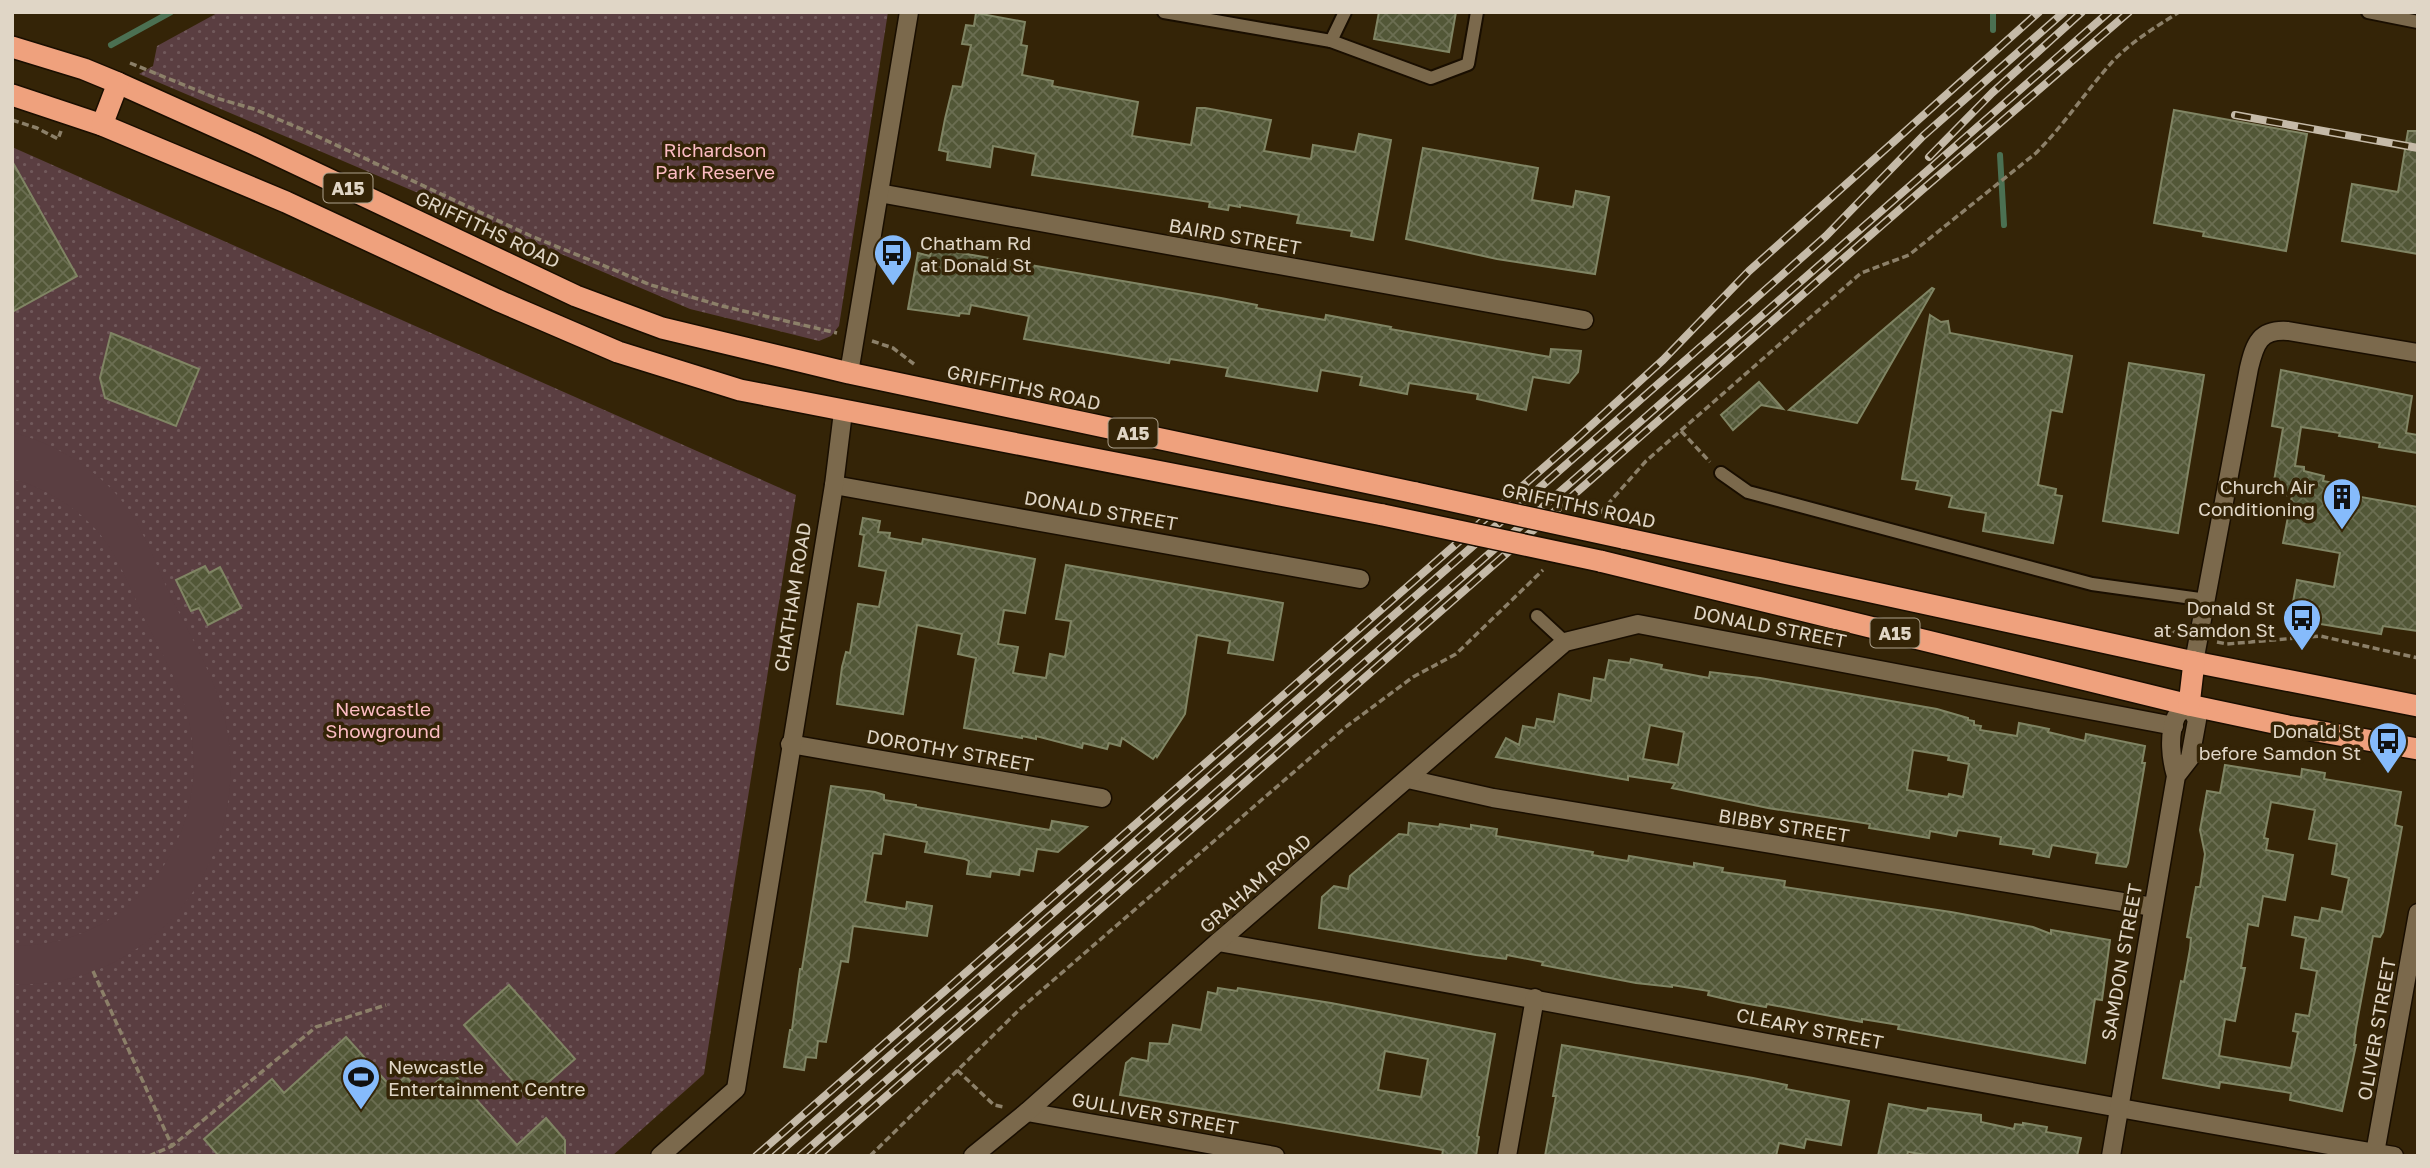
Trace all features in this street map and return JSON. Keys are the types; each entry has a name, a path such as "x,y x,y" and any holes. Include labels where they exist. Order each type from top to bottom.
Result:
{"highway":[{"name":"GRIFFITHS ROAD","path":"12,47 85,69 118,83 576,296 662,328 849,373 2194,662"},
{"path":"102,125 118,83"},
{"name":"A15","path":"12,95 102,125 286,202 497,300 618,352 740,390 1383,515 1600,561 2189,705 2418,749"},
{"name":"CHATHAM ROAD","path":"843,412 849,373"},
{"name":"A15","path":"2194,662 2418,706"},
{"name":"SAMDON STREET","path":"2189,705 2194,662"}],"street":[{"name":"CHATHAM ROAD","path":"849,373 909,12"},
{"name":"BAIRD STREET","path":"879,192 1584,320"},
{"name":"SAMDON STREET","path":"2194,662 2253,348 2262,337 2273,330 2418,353"},
{"name":"CHATHAM ROAD","path":"660,1156 736,1090 834,485 843,412"},
{"name":"DONALD STREET","path":"834,485 1360,579"},
{"name":"DONALD STREET","path":"1565,642 1639,624 2175,726"},
{"name":"GRAHAM ROAD","path":"974,1156 1565,642"},
{"name":"SAMDON STREET","path":"2111,1156 2176,776 2170,754 2176,716 2189,705 2197,720 2190,758 2176,776"},
{"name":"DOROTHY STREET","path":"790,744 1102,798"},
{"name":"BIBBY STREET","path":"1409,779 1493,798 2153,907"},
{"name":"OLIVER STREET","path":"2375,1153 2418,913"},
{"name":"CLEARY STREET","path":"1218,942 2394,1156"},
{"path":"1507,1156 1535,998"},
{"name":"GULLIVER STREET","path":"1027,1112 1275,1156"}],"lane":[{"path":"1164,12 1331,41 1432,78 1468,64 1477,12"},
{"path":"1331,41 1345,12"},
{"path":"2368,12 2418,23"},
{"path":"1721,473 1748,492 2092,584 2207,600"},
{"path":"1537,616 1565,642"}],"path":[{"path":"1594,520 1646,461 1861,273 1909,255 2015,170 2053,136 2115,59 2146,33 2179,12"},
{"path":"144,67 216,98 254,109 306,131 531,236 651,285 722,306 834,332"},
{"path":"12,120 37,128 58,139"},
{"path":"880,343 893,348 915,365"},
{"path":"1681,431 1721,473"},
{"path":"870,1156 1020,1009 1347,726 1413,677 1456,654 1549,564"},
{"path":"2227,643 2320,636 2418,658"},
{"path":"93,971 172,1146"},
{"path":"149,1156 172,1146 316,1027 386,1005"},
{"path":"957,1070 993,1105 1027,1112"}],"green space":[{"name":"Richardson Park Reserve","path":"219,12 888,12 839,326 831,336 819,341 690,309 139,74 153,66 157,46"},
{"name":"Newcastle Showground","path":"12,147 796,495 704,1074 612,1156 12,1156"},
{"path":"12,432 48,445 82,464 98,476 125,504 204,661 217,694 227,729 230,778 223,826 206,870 181,909 147,941 108,965 62,980 12,984 12,946 54,942 92,929 125,909 152,882 173,850 187,813 193,774 191,732 184,703 117,561 105,540 83,516 56,497 12,479"}],"building":[{"path":"1379,12 1456,12 1449,52 1374,39"},
{"path":"976,13 1025,22 1021,45 1027,46 1022,75 1053,81 1052,86 1138,102 1132,136 1191,145 1197,108 1205,108 1271,120 1264,151 1311,159 1313,145 1355,152 1359,134 1391,140 1373,240 1351,236 1352,231 1297,223 1299,215 1240,205 1229,205 1228,210 1209,207 1210,202 1032,175 1036,154 993,146 990,167 947,160 948,152 939,150 945,119 953,86 962,87 971,45 962,44 966,25 974,26"},
{"path":"2174,110 2307,134 2286,251 2203,236 2204,232 2154,223"},
{"path":"2408,131 2418,131 2418,254 2342,241 2352,184 2398,192"},
{"path":"1423,148 1538,168 1532,200 1573,207 1576,191 1609,197 1595,274 1497,259 1406,239"},
{"path":"12,161 77,276 12,312"},
{"path":"932,248 1221,298 1257,305 1256,308 1325,320 1326,315 1550,357 1551,349 1581,351 1578,372 1569,383 1533,377 1526,410 1477,399 1478,394 1409,383 1407,394 1360,385 1362,377 1321,370 1317,391 1226,376 1228,368 1170,359 1169,363 1024,339 1029,316 971,305 969,314 960,313 959,316 908,309 918,253 930,256"},
{"path":"1934,289 1857,423 1789,410"},
{"path":"1930,315 1941,322 1948,321 1950,333 2072,356 2062,412 2051,410 2038,485 2056,489 2055,495 2062,496 2053,543 1983,531 1986,513 1949,507 1952,496 1916,489 1918,481 1902,479"},
{"path":"111,333 199,369 176,426 105,398 100,378"},
{"path":"2129,363 2204,375 2178,533 2103,521"},
{"path":"2281,370 2412,396 2406,433 2418,435 2418,453 2379,447 2380,443 2339,436 2340,433 2301,427 2295,466 2324,476 2323,481 2356,487 2355,496 2418,507 2418,631 2383,626 2381,634 2290,619 2297,580 2334,587 2340,553 2283,543 2292,496 2272,493 2283,428 2272,426"},
{"path":"1759,382 1783,409 1761,405 1733,430 1721,415"},
{"path":"863,518 880,521 878,532 890,533 889,538 922,544 923,539 1035,559 1025,613 1004,610 998,644 1018,647 1013,673 1046,678 1050,654 1065,657 1071,621 1056,619 1066,565 1283,603 1273,660 1228,653 1230,641 1197,635 1185,714 1157,757 1156,755 1153,759 1122,738 1120,746 1109,743 1107,749 1083,743 1082,748 1036,736 1036,739 1022,738 964,728 976,658 958,654 962,634 917,625 903,714 837,704 842,667 846,652 850,653 858,604 879,607 886,571 859,566 864,535 860,534"},
{"path":"205,566 209,573 220,567 241,608 208,625 199,608 191,611 176,580"},
{"path":"1631,659 1662,665 1661,669 1709,678 1710,672 1760,678 1937,709 1968,718 1974,721 1974,725 1981,726 1980,730 2017,736 2019,723 2049,729 2048,732 2085,741 2086,734 2145,746 2142,763 2145,763 2128,863 2126,867 2096,863 2098,853 2052,845 2049,857 2033,854 2034,849 2000,844 2001,837 1958,830 1956,836 1930,831 1929,838 1869,828 1870,824 1768,808 1672,788 1675,783 1628,776 1628,780 1496,757 1506,738 1519,745 1523,726 1535,728 1537,719 1554,722 1559,694 1591,701 1594,678 1605,680 1609,660 1630,663","holes":["1650,725 1684,732 1678,765 1643,759","1913,750 1949,756 1948,760 1969,764 1963,797 1907,790"]},
{"path":"2225,765 2301,777 2302,769 2325,773 2324,779 2401,792 2395,825 2402,827 2383,932 2380,937 2373,936 2356,1028 2356,1045 2342,1111 2290,1100 2291,1093 2220,1082 2219,1088 2163,1078 2181,981 2184,982 2190,949 2191,938 2187,937 2196,887 2200,887 2205,854 2200,830 2207,791 2220,793","holes":["2271,802 2315,810 2309,839 2337,844 2332,874 2349,878 2342,912 2322,908 2319,921 2295,917 2292,935 2306,938 2301,968 2317,971 2309,1016 2296,1014 2293,1031 2298,1032 2291,1068 2219,1056 2225,1019 2235,1021 2245,968 2241,968 2248,924 2258,926 2263,896 2285,900 2293,855 2266,850 2268,839 2264,838"]},
{"path":"831,786 875,792 884,795 884,800 916,807 1050,830 1052,821 1087,827 1058,852 1037,849 1033,871 1020,869 1019,875 991,871 990,877 967,874 969,861 965,859 925,852 927,842 884,834 881,854 873,853 865,902 906,909 907,902 932,906 927,936 853,926 848,962 841,961 826,1042 818,1041 816,1058 806,1057 804,1070 784,1067"},
{"path":"1409,823 1471,829 1471,825 1497,829 1496,836 1593,852 1592,855 1628,861 1629,856 1694,867 1694,863 1723,868 1722,872 1785,881 1784,887 1951,912 2033,927 2051,934 2051,930 2110,940 2102,1000 2095,999 2085,1063 1898,1029 1899,1025 1862,1019 1862,1022 1767,1004 1766,1007 1738,1002 1708,995 1709,991 1636,983 1542,965 1543,962 1507,955 1506,959 1476,955 1319,928 1322,897 1334,886 1348,889 1350,876 1399,834 1408,835"},
{"path":"509,985 575,1059 529,1099 464,1025"},
{"path":"1218,988 1237,991 1238,988 1495,1034 1476,1156 1442,1156 1443,1150 1120,1095 1126,1063 1132,1058 1148,1061 1150,1043 1169,1044 1173,1025 1201,1030 1208,992 1217,994","holes":["1385,1051 1428,1059 1421,1097 1378,1090"]},
{"name":"Newcastle Entertainment Centre","path":"346,1037 392,1088 406,1076 422,1095 450,1070 517,1145 546,1118 565,1140 565,1156 219,1156 204,1139 272,1079 284,1093"},
{"path":"1562,1045 1753,1078 1787,1085 1786,1089 1849,1101 1841,1145 1806,1139 1804,1148 1779,1143 1776,1156 1545,1156"},
{"path":"1889,1104 1927,1111 1928,1108 1981,1115 1981,1122 2014,1129 2015,1124 2023,1123 2047,1127 2046,1132 2081,1138 2077,1156 1932,1156 1908,1152 1907,1156 1878,1156"}],"waterway":[{"path":"111,45 171,12"},
{"path":"1993,12 1993,30"},
{"path":"2000,155 2004,225"}],"railway":[{"path":"756,1156 1574,441 1663,360 1749,271 2039,12"},
{"path":"775,1156 1826,236 1923,136 2064,12"},
{"path":"1929,157 1992,93 2082,12"},
{"path":"800,1156 2109,12"},
{"path":"818,1156 2129,12"},
{"path":"2235,115 2418,148"}],"place":[{"name":"Chatham Rd at Donald St","path":"893,287"},
{"name":"Church Air Conditioning","path":"2342,531"},
{"name":"Donald St at Samdon St","path":"2302,652"},
{"name":"Donald St before Samdon St","path":"2388,775"},
{"name":"Newcastle Entertainment Centre","path":"361,1111"}]}
